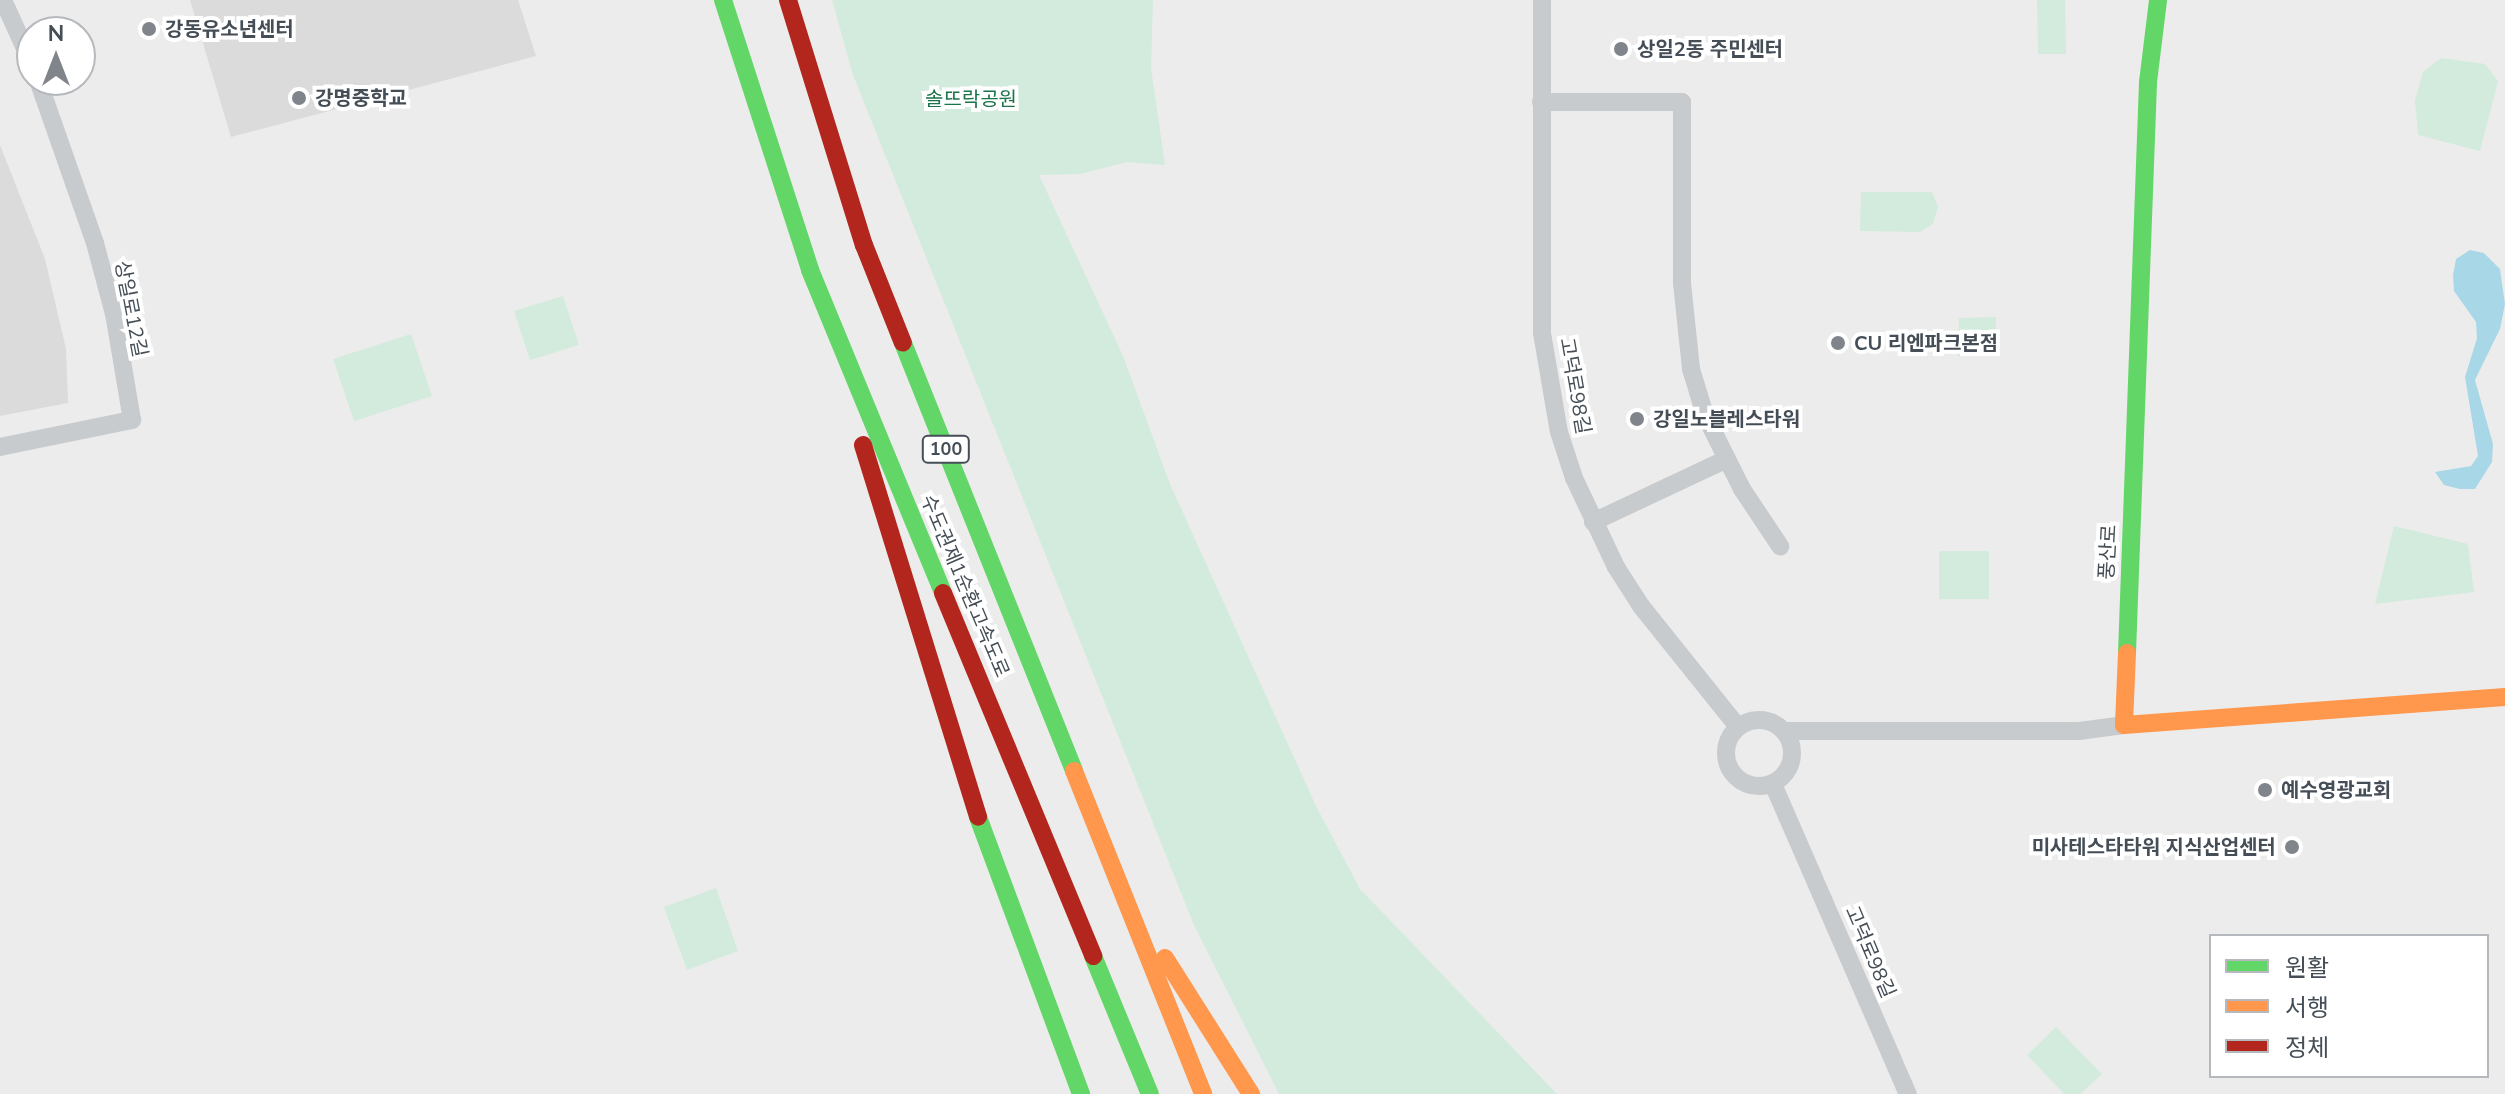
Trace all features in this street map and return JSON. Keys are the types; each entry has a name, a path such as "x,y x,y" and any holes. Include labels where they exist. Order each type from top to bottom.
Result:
{"main road":[{"name":"수도권제1순환고속도로","path":"723,0 810,270 1150,1094"},
{"name":"수도권제1순환고속도로","path":"788,0 864,245 1203,1094"},
{"name":"풍산로","path":"2124,725 2148,82 2158,0"},
{"path":"810,270 964,779 1081,1094"},
{"path":"2124,725 2505,697"},
{"path":"1123,891 1251,1094"}],"street":[{"path":"3,0 16,29"},
{"name":"고덕로98길","path":"1542,0 1542,333 1559,432 1593,522 1641,606 1738,727"},
{"name":"상일로12길","path":"0,447 132,420 114,314 95,243 44,96"},
{"path":"1541,102 1682,102 1684,322 1705,415 1727,459 1780,546"},
{"path":"1593,522 1727,459"},
{"path":"1784,731 1792,760 1773,784 1743,782 1729,768 1726,748 1738,727 1766,720 1784,731 2079,731 2124,725"},
{"name":"고덕로98길","path":"1773,784 1908,1094"}],"shaded area":[{"name":"강명중학교","path":"190,0 518,0 536,56 231,137"},
{"path":"0,145 45,259 66,349 68,403 0,416"}],"green space":[{"name":"솔뜨락공원","path":"832,0 1153,0 1151,68 1165,165 1127,162 1080,174 1039,175 1123,356 1170,484 1316,806 1360,889 1557,1094 1279,1094 1194,925 853,75"},
{"path":"2037,0 2065,0 2066,54 2038,54"},
{"path":"2441,58 2485,64 2498,81 2480,151 2418,135 2415,100 2423,72"},
{"path":"1861,192 1932,192 1938,207 1933,224 1920,232 1860,231"},
{"path":"563,296 579,345 530,360 514,311"},
{"path":"1996,317 1996,335 1958,357 1959,318"},
{"path":"411,334 432,396 354,421 333,359"},
{"path":"2394,526 2468,544 2474,592 2375,604"},
{"path":"1939,551 1989,551 1989,599 1939,599"},
{"path":"716,888 738,951 687,970 664,907"},
{"path":"2056,1027 2102,1074 2080,1094 2064,1094 2027,1055"}],"water":[{"path":"2470,250 2484,253 2500,269 2505,304 2500,329 2475,380 2493,444 2492,462 2475,489 2460,489 2444,485 2435,472 2471,466 2478,456 2465,377 2477,338 2476,322 2454,291 2453,275 2456,259"}],"traffic: fast":[{"path":"723,0 810,270 943,593"},
{"path":"2127,653 2148,82 2158,0"},
{"path":"903,343 1074,771"},
{"path":"978,817 1081,1094"},
{"path":"1093,956 1150,1094"}],"traffic: slow":[{"path":"2127,653 2124,725 2505,697"},
{"path":"1074,771 1203,1094"},
{"path":"1165,958 1251,1094"}],"traffic: jam":[{"path":"788,0 864,245 903,343"},
{"path":"863,445 978,817"},
{"path":"943,593 1093,956"}],"place":[{"name":"강동유소년센터","path":"149,29"},
{"name":"상일2동 주민센터","path":"1621,49"},
{"name":"강명중학교","path":"299,98"},
{"name":"CU 리엔파크본점","path":"1838,343"},
{"name":"강일노블레스타워","path":"1637,419"},
{"name":"예수영광교회","path":"2265,790"},
{"name":"미사테스타타워 지식산업센터","path":"2292,847"}]}
